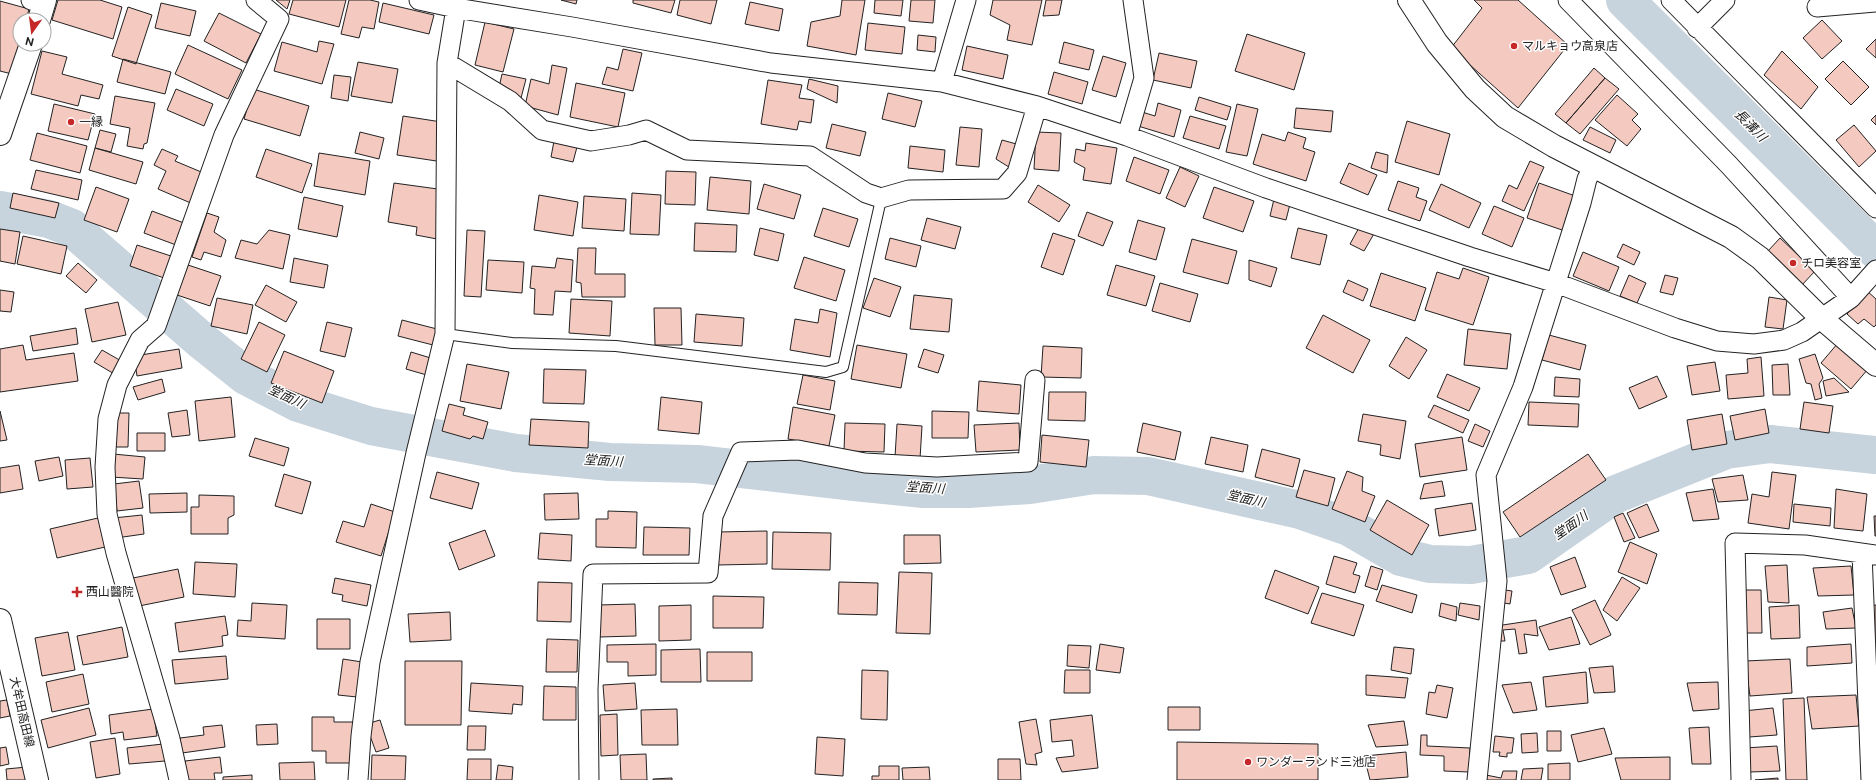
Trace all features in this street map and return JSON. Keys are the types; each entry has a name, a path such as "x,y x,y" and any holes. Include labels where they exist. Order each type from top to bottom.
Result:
{"street":[{"path":"179,780 170,738 106,514 105,467 108,419 117,385 140,340 156,326 224,135 279,19 256,0"},
{"path":"419,0 456,8 572,26 771,63 942,82 1037,106 1127,136 1273,191 1470,257 1556,283 1675,328 1717,341 1754,344 1784,340 1802,332 1851,298 1876,270"},
{"path":"942,82 966,0"},
{"path":"1127,136 1144,78 1132,0"},
{"path":"1409,0 1438,43 1475,89 1505,117 1554,146 1731,237 1760,258 1821,318 1876,365"},
{"path":"1568,0 1729,165 1851,298"},
{"path":"1671,0 1876,208"},
{"path":"1697,28 1725,0"},
{"path":"1817,7 1876,2"},
{"path":"358,780 361,736 370,662 416,453 445,334 447,63 456,8"},
{"path":"0,134 28,52"},
{"path":"447,63 510,101 542,130 591,141 629,135 646,130 687,150 810,156 866,193 881,198 909,190 1003,189 1017,173 1037,106"},
{"path":"1477,780 1497,575 1486,475 1523,387 1581,203 1587,179 1594,166"},
{"path":"590,780 588,689 593,574 708,573 712,516 741,452 798,450 865,463 937,467 1028,462 1035,380"},
{"path":"1741,780 1735,543 1805,545 1869,554 1871,780"},
{"name":"大牟田高田線","path":"1,625 37,780"}],"lane":[{"path":"445,334 512,343 616,346 826,372 843,367 880,204"}],"building":[{"path":"58,0 100,0 122,7 113,39 52,20"},
{"path":"276,0 290,0 287,9"},
{"path":"293,0 346,0 339,27 289,14"},
{"path":"349,0 370,0 379,2 374,29 362,27 359,38 341,34"},
{"path":"561,0 577,0 576,4"},
{"path":"633,0 675,0 671,13 633,3"},
{"path":"680,0 717,0 711,24 677,15"},
{"path":"842,0 865,0 856,55 807,46 811,22 840,16"},
{"path":"875,0 903,0 901,16 874,13"},
{"path":"911,0 935,0 933,23 909,21"},
{"path":"993,0 1042,0 1032,45 1007,40 1010,25 990,15"},
{"path":"1046,0 1062,0 1059,15 1043,16"},
{"path":"1474,0 1518,0 1568,45 1518,108 1451,48 1482,8"},
{"path":"0,1 29,9 28,12 12,12 12,52 18,52 12,74 0,71"},
{"path":"750,2 783,9 779,31 745,24"},
{"path":"161,3 196,11 190,36 155,28"},
{"path":"383,3 434,15 429,34 379,22"},
{"path":"128,7 152,15 136,64 112,56"},
{"path":"219,13 261,34 246,63 204,41"},
{"path":"1822,20 1842,41 1822,59 1803,38"},
{"path":"485,22 514,29 503,72 475,65"},
{"path":"868,23 905,27 902,54 865,50"},
{"path":"1247,34 1305,53 1294,90 1235,71"},
{"path":"918,35 936,37 935,52 917,50"},
{"path":"1876,39 1876,58 1866,49"},
{"path":"319,41 334,44 322,84 274,71 282,42 317,52"},
{"path":"1064,42 1094,50 1089,70 1059,63"},
{"path":"188,45 242,70 228,99 175,74"},
{"path":"967,46 1008,55 1003,79 962,70"},
{"path":"623,49 642,53 633,91 602,84 607,67 618,70"},
{"path":"1782,51 1818,87 1801,109 1764,75"},
{"path":"42,52 67,57 62,74 103,85 99,99 81,95 78,106 31,94"},
{"path":"1159,53 1197,61 1191,88 1153,80"},
{"path":"1103,56 1126,63 1116,97 1092,90"},
{"path":"123,59 171,72 165,94 117,82"},
{"path":"1843,61 1869,87 1851,105 1825,79"},
{"path":"358,62 398,69 392,103 351,96"},
{"path":"552,65 567,68 558,115 525,106 531,79 549,84"},
{"path":"1594,68 1605,78 1566,123 1555,114"},
{"path":"1054,72 1088,82 1082,104 1048,94"},
{"path":"502,74 526,79 521,98 498,92"},
{"path":"334,75 351,77 348,101 331,98"},
{"path":"1605,78 1619,89 1580,134 1566,123"},
{"path":"809,79 838,86 837,103 807,89"},
{"path":"768,80 802,85 799,98 814,100 811,123 799,121 797,130 761,124"},
{"path":"576,83 625,93 618,127 570,117"},
{"path":"176,89 213,104 204,126 167,110"},
{"path":"253,89 309,106 300,136 244,119"},
{"path":"888,93 922,101 915,127 882,119"},
{"path":"1617,95 1638,114 1632,120 1641,129 1627,146 1595,120"},
{"path":"115,96 155,103 147,143 144,144 143,149 127,146 130,128 110,124"},
{"path":"1199,97 1231,107 1227,120 1195,110"},
{"path":"1158,103 1181,110 1174,137 1138,126 1142,112 1155,116"},
{"name":"一縁","path":"54,104 95,114 88,140 48,131"},
{"path":"1237,104 1258,109 1247,156 1226,152"},
{"path":"1296,108 1333,111 1331,132 1294,128"},
{"path":"1876,115 1876,125 1871,120"},
{"path":"403,116 448,123 443,162 397,155"},
{"path":"1190,116 1226,126 1219,149 1183,138"},
{"path":"1407,121 1450,134 1439,175 1395,162"},
{"path":"832,124 866,132 860,156 826,148"},
{"path":"1854,125 1876,151 1859,167 1836,140"},
{"path":"960,127 982,129 979,167 956,165"},
{"path":"1590,127 1616,140 1610,153 1583,140"},
{"path":"100,130 116,134 111,152 95,148"},
{"path":"360,132 384,138 379,159 355,153"},
{"path":"1036,132 1061,133 1059,171 1034,169"},
{"path":"1288,132 1306,138 1303,148 1315,152 1306,181 1253,164 1262,134 1285,141"},
{"path":"37,133 87,146 80,173 30,160"},
{"path":"1002,140 1020,145 1012,169 996,159"},
{"path":"554,141 577,147 573,162 551,157"},
{"path":"1086,143 1117,148 1111,184 1083,180 1085,168 1074,162 1076,149 1085,151"},
{"path":"910,146 945,150 943,172 908,168"},
{"path":"95,148 143,162 136,184 89,170"},
{"path":"162,149 178,156 175,161 206,174 193,204 158,189 166,171 154,165"},
{"path":"266,149 312,164 302,193 256,177"},
{"path":"1376,152 1388,155 1387,173 1371,168"},
{"path":"319,153 370,161 365,195 314,186"},
{"path":"1134,157 1169,170 1160,194 1126,181"},
{"path":"1530,161 1544,167 1524,211 1502,201 1509,185 1517,189"},
{"path":"1349,163 1377,175 1368,195 1340,183"},
{"path":"1180,167 1199,176 1185,207 1166,198"},
{"path":"36,170 82,180 78,200 31,189"},
{"path":"666,171 696,172 695,205 665,204"},
{"path":"710,177 751,181 749,214 707,210"},
{"path":"1398,181 1419,188 1416,197 1427,201 1420,221 1388,210"},
{"path":"394,183 445,190 437,239 416,235 417,227 388,222"},
{"path":"1539,183 1578,197 1565,231 1527,218"},
{"path":"764,184 801,195 794,219 757,209"},
{"path":"1441,184 1481,203 1469,228 1429,210"},
{"path":"1038,185 1070,205 1059,222 1028,202"},
{"path":"96,187 129,199 117,232 84,220"},
{"path":"1214,187 1254,201 1243,232 1203,218"},
{"path":"13,193 59,203 55,218 10,208"},
{"path":"632,193 661,195 659,235 630,234"},
{"path":"539,195 578,202 573,236 534,230"},
{"path":"584,196 626,199 624,231 582,228"},
{"path":"304,197 343,206 337,237 298,229"},
{"path":"1274,199 1290,204 1286,220 1270,216"},
{"path":"1494,206 1524,218 1512,247 1482,234"},
{"path":"823,208 858,219 849,247 814,236"},
{"path":"152,211 184,223 176,245 144,233"},
{"path":"1087,212 1113,222 1103,246 1078,236"},
{"path":"207,213 219,217 214,232 226,240 221,257 204,252 201,260 192,257"},
{"path":"927,218 961,227 955,249 921,240"},
{"path":"1138,220 1165,228 1156,260 1129,252"},
{"path":"695,223 737,225 736,252 694,251"},
{"path":"1361,224 1375,232 1364,251 1350,244"},
{"path":"760,228 784,234 778,261 754,255"},
{"path":"1298,228 1327,235 1320,265 1291,258"},
{"path":"0,229 20,232 15,264 0,261"},
{"path":"269,230 290,235 283,269 235,258 241,240 257,244"},
{"path":"467,230 485,231 481,297 464,296"},
{"path":"1053,233 1075,240 1063,275 1041,267"},
{"path":"23,236 67,246 61,274 17,264"},
{"path":"890,238 921,246 916,267 885,259"},
{"path":"1780,238 1815,271 1801,286 1768,251"},
{"path":"1192,239 1237,251 1228,284 1183,272"},
{"path":"1623,244 1640,252 1634,265 1617,257"},
{"path":"137,245 171,256 164,278 130,266"},
{"path":"578,248 596,248 595,274 625,274 625,297 582,297 581,283 576,282"},
{"path":"1583,252 1619,267 1609,291 1573,276"},
{"path":"804,257 845,270 836,301 794,288"},
{"path":"294,258 328,265 324,288 290,282"},
{"path":"557,258 573,260 571,292 555,291 553,315 534,314 535,289 530,288 532,266 555,268"},
{"path":"488,260 524,262 522,293 486,290"},
{"path":"1249,260 1277,268 1271,287 1249,280"},
{"path":"78,263 97,280 86,293 66,276"},
{"path":"188,265 221,276 210,306 177,295"},
{"path":"1116,265 1155,276 1146,306 1107,295"},
{"path":"1463,268 1489,277 1473,325 1425,310 1437,272 1459,279"},
{"path":"1381,273 1426,288 1415,321 1370,306"},
{"path":"1629,275 1646,283 1637,303 1620,296"},
{"path":"1665,275 1678,278 1673,295 1660,292"},
{"path":"874,278 901,287 890,317 863,308"},
{"path":"1348,280 1368,289 1363,301 1343,292"},
{"path":"1160,283 1198,294 1190,322 1152,311"},
{"path":"266,285 297,302 286,322 255,305"},
{"path":"0,290 14,292 11,312 0,311"},
{"path":"1867,291 1876,299 1876,325 1874,327 1864,319 1858,324 1847,314"},
{"path":"914,295 952,299 949,332 910,329"},
{"path":"1769,297 1787,300 1783,329 1765,327"},
{"path":"217,298 253,305 247,334 211,326"},
{"path":"571,299 612,301 610,336 569,333"},
{"path":"118,302 126,335 92,342 85,309"},
{"path":"654,308 681,308 682,345 655,345"},
{"path":"820,309 837,313 830,357 790,350 795,319 818,323"},
{"path":"696,314 744,318 742,346 694,342"},
{"path":"1323,315 1370,340 1353,373 1306,348"},
{"path":"402,320 437,329 433,345 398,336"},
{"path":"259,322 285,335 267,372 241,359"},
{"path":"327,322 352,328 345,357 320,351"},
{"path":"76,328 78,344 33,351 30,336"},
{"path":"1468,329 1511,334 1507,369 1464,365"},
{"path":"1549,335 1586,345 1580,370 1542,360"},
{"path":"1406,337 1427,350 1409,379 1389,366"},
{"path":"1838,343 1868,369 1851,389 1821,363"},
{"path":"23,345 26,360 74,353 78,381 0,392 0,349"},
{"path":"857,345 907,354 901,388 851,379"},
{"path":"1043,346 1082,348 1081,378 1041,377"},
{"path":"179,349 182,368 137,376 134,356"},
{"path":"924,349 944,355 938,373 918,367"},
{"path":"102,350 123,362 116,375 94,362"},
{"path":"284,351 334,371 322,403 271,383"},
{"path":"411,352 434,359 430,376 406,369"},
{"path":"1815,354 1823,378 1819,384 1822,398 1815,400 1811,384 1806,383 1799,359"},
{"path":"1761,357 1764,396 1728,399 1726,375 1748,373 1747,359"},
{"path":"1715,362 1720,391 1692,395 1687,366"},
{"path":"467,364 509,372 501,409 460,401"},
{"path":"1788,364 1790,395 1773,395 1772,365"},
{"path":"544,369 586,370 584,404 543,403"},
{"path":"1447,374 1480,388 1469,411 1437,397"},
{"path":"803,375 835,381 830,410 797,404"},
{"path":"1657,376 1667,397 1639,409 1629,388"},
{"path":"1555,377 1580,379 1579,397 1554,396"},
{"path":"1834,378 1849,392 1826,396 1823,381"},
{"path":"162,379 165,392 138,400 133,387"},
{"path":"979,381 1021,385 1019,414 977,411"},
{"path":"1049,392 1086,392 1085,421 1048,420"},
{"path":"231,397 235,437 199,441 195,401"},
{"path":"661,397 702,402 699,434 658,430"},
{"path":"1529,402 1579,404 1578,427 1528,425"},
{"path":"1804,402 1833,406 1829,433 1800,429"},
{"path":"449,404 465,408 463,415 488,422 483,439 473,436 470,439 442,431"},
{"path":"1434,405 1469,420 1463,433 1428,417"},
{"path":"793,407 835,415 829,446 788,439"},
{"path":"1765,409 1769,433 1735,440 1730,416"},
{"path":"187,410 190,435 172,437 168,413"},
{"path":"0,411 7,440 0,441"},
{"path":"932,411 969,412 968,438 932,438"},
{"path":"114,413 129,413 128,447 112,447"},
{"path":"1363,414 1406,421 1400,459 1380,455 1381,445 1358,441"},
{"path":"1722,414 1727,444 1692,450 1687,420"},
{"path":"531,419 589,422 588,448 529,445"},
{"path":"845,423 885,424 884,452 844,451"},
{"path":"1019,423 1020,450 976,452 974,425"},
{"path":"1143,423 1181,432 1175,460 1137,452"},
{"path":"897,424 922,426 920,459 895,457"},
{"path":"1475,424 1490,431 1483,447 1468,441"},
{"path":"137,433 165,433 165,451 137,451"},
{"path":"1042,435 1089,440 1086,467 1040,462"},
{"path":"1211,437 1248,445 1243,472 1205,464"},
{"path":"1462,437 1467,470 1420,477 1415,444"},
{"path":"255,438 289,448 284,466 249,456"},
{"path":"1262,449 1300,459 1293,487 1255,477"},
{"path":"113,454 145,457 143,479 111,477"},
{"path":"1588,454 1606,480 1520,537 1503,512"},
{"path":"59,457 63,476 39,481 35,461"},
{"path":"90,458 93,487 67,489 65,460"},
{"path":"19,465 23,489 0,493 0,468"},
{"path":"1304,470 1335,478 1328,506 1296,497"},
{"path":"1347,471 1363,477 1362,491 1375,496 1365,522 1332,509"},
{"path":"437,472 479,483 472,509 430,498"},
{"path":"1772,472 1796,475 1789,529 1748,523 1752,494 1769,497"},
{"path":"284,474 311,482 302,514 275,506"},
{"path":"1743,475 1748,500 1718,502 1712,479"},
{"path":"139,481 143,508 117,511 114,484"},
{"path":"1442,481 1445,496 1420,499 1424,484"},
{"path":"1713,489 1719,519 1693,521 1686,493"},
{"path":"1836,489 1867,494 1863,531 1834,528"},
{"path":"187,493 187,512 150,513 149,494"},
{"path":"578,493 579,519 545,520 544,494"},
{"path":"199,495 234,496 234,515 228,518 228,534 191,534 191,507 199,507"},
{"path":"1387,500 1429,525 1412,555 1370,530"},
{"path":"1472,503 1476,530 1439,536 1435,509"},
{"path":"371,504 395,512 381,556 336,542 343,521 364,527"},
{"path":"1647,504 1659,531 1639,538 1627,513"},
{"path":"1794,504 1831,508 1830,526 1793,522"},
{"path":"608,511 637,512 636,548 596,547 596,519 608,519"},
{"path":"1623,513 1635,538 1624,542 1614,517"},
{"path":"142,515 144,534 116,538 113,518"},
{"path":"1874,516 1876,516 1876,536 1875,536"},
{"path":"98,518 105,547 57,558 50,529"},
{"path":"644,527 690,528 689,555 643,555"},
{"path":"485,530 495,556 459,570 449,543"},
{"path":"767,531 767,564 717,565 717,532"},
{"path":"773,532 831,533 830,570 772,569"},
{"path":"540,533 572,535 571,561 538,559"},
{"path":"904,535 940,535 941,563 904,564"},
{"path":"1630,542 1657,554 1647,584 1618,572"},
{"path":"1334,556 1357,563 1353,574 1360,576 1355,593 1326,584"},
{"path":"1575,557 1586,587 1561,595 1550,567"},
{"path":"195,562 237,564 235,597 193,594"},
{"path":"1787,565 1789,603 1768,602 1765,566"},
{"path":"1371,566 1383,570 1377,590 1365,586"},
{"path":"1851,566 1854,595 1818,596 1813,568"},
{"path":"178,569 184,597 139,606 133,578"},
{"path":"1275,570 1319,587 1308,614 1265,598"},
{"path":"899,572 932,573 930,634 896,633"},
{"path":"1622,577 1640,588 1617,621 1603,610"},
{"path":"335,578 371,585 367,606 342,601 343,595 332,593"},
{"path":"538,582 572,583 571,622 537,621"},
{"path":"839,582 878,583 877,615 838,614"},
{"path":"1382,585 1417,595 1412,613 1376,601"},
{"path":"1505,590 1512,591 1510,604 1504,603"},
{"path":"1739,590 1761,590 1762,633 1741,633"},
{"path":"1322,593 1364,605 1354,636 1311,623"},
{"path":"713,596 764,597 763,628 713,628"},
{"path":"1595,600 1611,635 1590,645 1572,610"},
{"path":"252,603 287,605 285,639 237,636 238,620 251,621"},
{"path":"1441,603 1457,607 1456,621 1439,616"},
{"path":"1460,603 1480,606 1479,620 1458,615"},
{"path":"635,604 636,636 599,637 598,605"},
{"path":"691,605 691,640 659,641 659,606"},
{"path":"1799,605 1800,638 1771,639 1769,607"},
{"path":"1876,605 1876,649 1867,650 1865,606"},
{"path":"1852,608 1856,628 1826,629 1823,612"},
{"path":"450,612 451,640 410,642 408,614"},
{"path":"225,616 228,635 222,636 223,646 179,652 175,623"},
{"path":"1571,617 1580,644 1549,650 1539,627"},
{"path":"317,619 350,619 350,649 317,649"},
{"path":"1536,620 1538,636 1524,634 1527,653 1519,654 1515,629 1503,630 1505,641 1499,641 1496,626"},
{"path":"122,627 128,657 83,665 77,636"},
{"path":"68,632 75,670 42,676 35,638"},
{"path":"547,639 578,640 577,672 546,672"},
{"path":"656,644 656,675 628,676 628,662 607,662 607,645"},
{"path":"1100,644 1124,648 1120,673 1096,670"},
{"path":"1851,644 1852,663 1807,666 1807,647"},
{"path":"1068,645 1091,646 1089,668 1067,666"},
{"path":"1394,647 1414,649 1411,674 1391,670"},
{"path":"700,649 701,682 661,682 661,650"},
{"path":"707,652 752,652 752,681 707,681"},
{"path":"226,656 228,679 175,684 172,660"},
{"path":"343,659 362,662 357,697 338,695"},
{"path":"1790,659 1792,693 1750,696 1745,661"},
{"path":"405,661 462,661 461,725 405,725"},
{"path":"1613,666 1615,692 1594,693 1589,668"},
{"path":"862,670 888,671 887,720 861,719"},
{"path":"1065,670 1090,670 1090,693 1064,693"},
{"path":"1586,672 1588,703 1546,707 1543,677"},
{"path":"83,674 89,704 52,712 46,682"},
{"path":"1366,675 1408,678 1405,698 1366,695"},
{"path":"1531,682 1537,710 1513,713 1502,685"},
{"path":"1718,682 1719,709 1693,711 1687,683"},
{"path":"471,683 523,686 522,705 513,704 512,714 469,711"},
{"path":"635,683 637,709 605,711 603,685"},
{"path":"1437,685 1453,688 1447,718 1426,714 1429,692 1435,693"},
{"path":"544,686 576,687 576,720 543,720"},
{"path":"1856,695 1859,726 1812,729 1807,697"},
{"path":"1804,698 1807,780 1786,780 1783,699"},
{"path":"7,700 10,716 0,718 0,701"},
{"path":"1168,707 1200,707 1200,730 1168,730"},
{"path":"89,708 96,735 48,748 41,720"},
{"path":"1773,708 1777,735 1749,737 1743,711"},
{"path":"153,709 157,736 124,740 123,732 111,734 109,715"},
{"path":"677,709 678,745 642,745 641,710"},
{"path":"617,714 618,755 601,756 600,715"},
{"path":"1092,715 1098,768 1062,772 1056,758 1074,756 1072,740 1052,742 1050,720"},
{"path":"312,717 334,717 334,722 353,722 353,763 326,763 326,751 312,751"},
{"path":"1036,719 1042,752 1035,754 1037,765 1026,764 1019,722"},
{"path":"380,720 389,748 376,752 369,733 373,722"},
{"path":"1404,721 1408,745 1376,747 1368,725"},
{"path":"277,724 278,744 257,745 256,725"},
{"path":"222,725 225,747 182,753 180,738 204,735 203,727"},
{"path":"468,726 486,726 485,750 467,750"},
{"path":"1709,727 1711,764 1692,764 1689,728"},
{"path":"1604,728 1612,754 1578,762 1571,735"},
{"path":"1547,731 1561,731 1561,751 1547,751"},
{"path":"1537,733 1538,752 1522,753 1521,734"},
{"path":"1421,735 1427,735 1427,746 1470,748 1469,772 1444,771 1444,756 1420,755"},
{"path":"1495,736 1514,738 1512,753 1507,753 1507,757 1499,756 1500,752 1493,752"},
{"path":"817,737 845,739 843,776 815,774"},
{"path":"115,738 120,774 96,778 90,742"},
{"name":"ワンダーランド三池店","path":"1177,742 1318,744 1318,780 1177,780"},
{"path":"163,744 165,761 129,764 127,748"},
{"path":"1777,746 1780,771 1749,772 1744,748"},
{"path":"6,747 9,764 0,766 0,748"},
{"path":"1406,752 1408,777 1370,780 1364,756"},
{"path":"646,754 647,780 621,780 620,755"},
{"path":"372,755 406,756 405,780 371,780"},
{"path":"220,757 222,773 214,773 215,780 187,780 185,761"},
{"path":"1670,757 1670,780 1621,780 1615,758"},
{"path":"468,759 491,759 491,780 467,780"},
{"path":"998,759 1020,759 1021,780 998,780"},
{"path":"314,762 315,780 280,780 279,763"},
{"path":"1570,763 1570,780 1548,780 1548,764"},
{"path":"498,765 513,767 512,780 496,780"},
{"path":"879,766 899,766 899,780 872,780 872,776 879,776"},
{"path":"27,767 29,780 7,780 6,769"},
{"path":"929,767 930,780 903,780 902,768"},
{"path":"1543,768 1541,780 1521,780 1523,769"},
{"path":"1503,771 1517,771 1516,780 1485,780 1486,775 1501,778"},
{"path":"252,775 252,780 223,780 223,777"},
{"path":"672,778 672,780 653,780 653,779"},
{"path":"1778,778 1778,780 1755,780"}],"waterway":[{"name":"長溝川","path":"1625,0 1876,250"},
{"name":"堂面川","path":"0,210 49,219 72,228 202,341 246,376 298,403 371,426 516,453 610,462 697,464 924,489 968,489 1030,485 1094,475 1148,476 1300,510 1349,527 1401,557 1430,564 1471,565 1528,555 1614,495 1726,450 1770,444 1876,455"}],"place":[{"name":"マルキョウ高泉店","path":"1514,46"},
{"name":"一縁","path":"71,122"},
{"name":"チロ美容室","path":"1793,263"},
{"name":"西山醫院","path":"77,592"},
{"name":"ワンダーランド三池店","path":"1248,762"}]}
